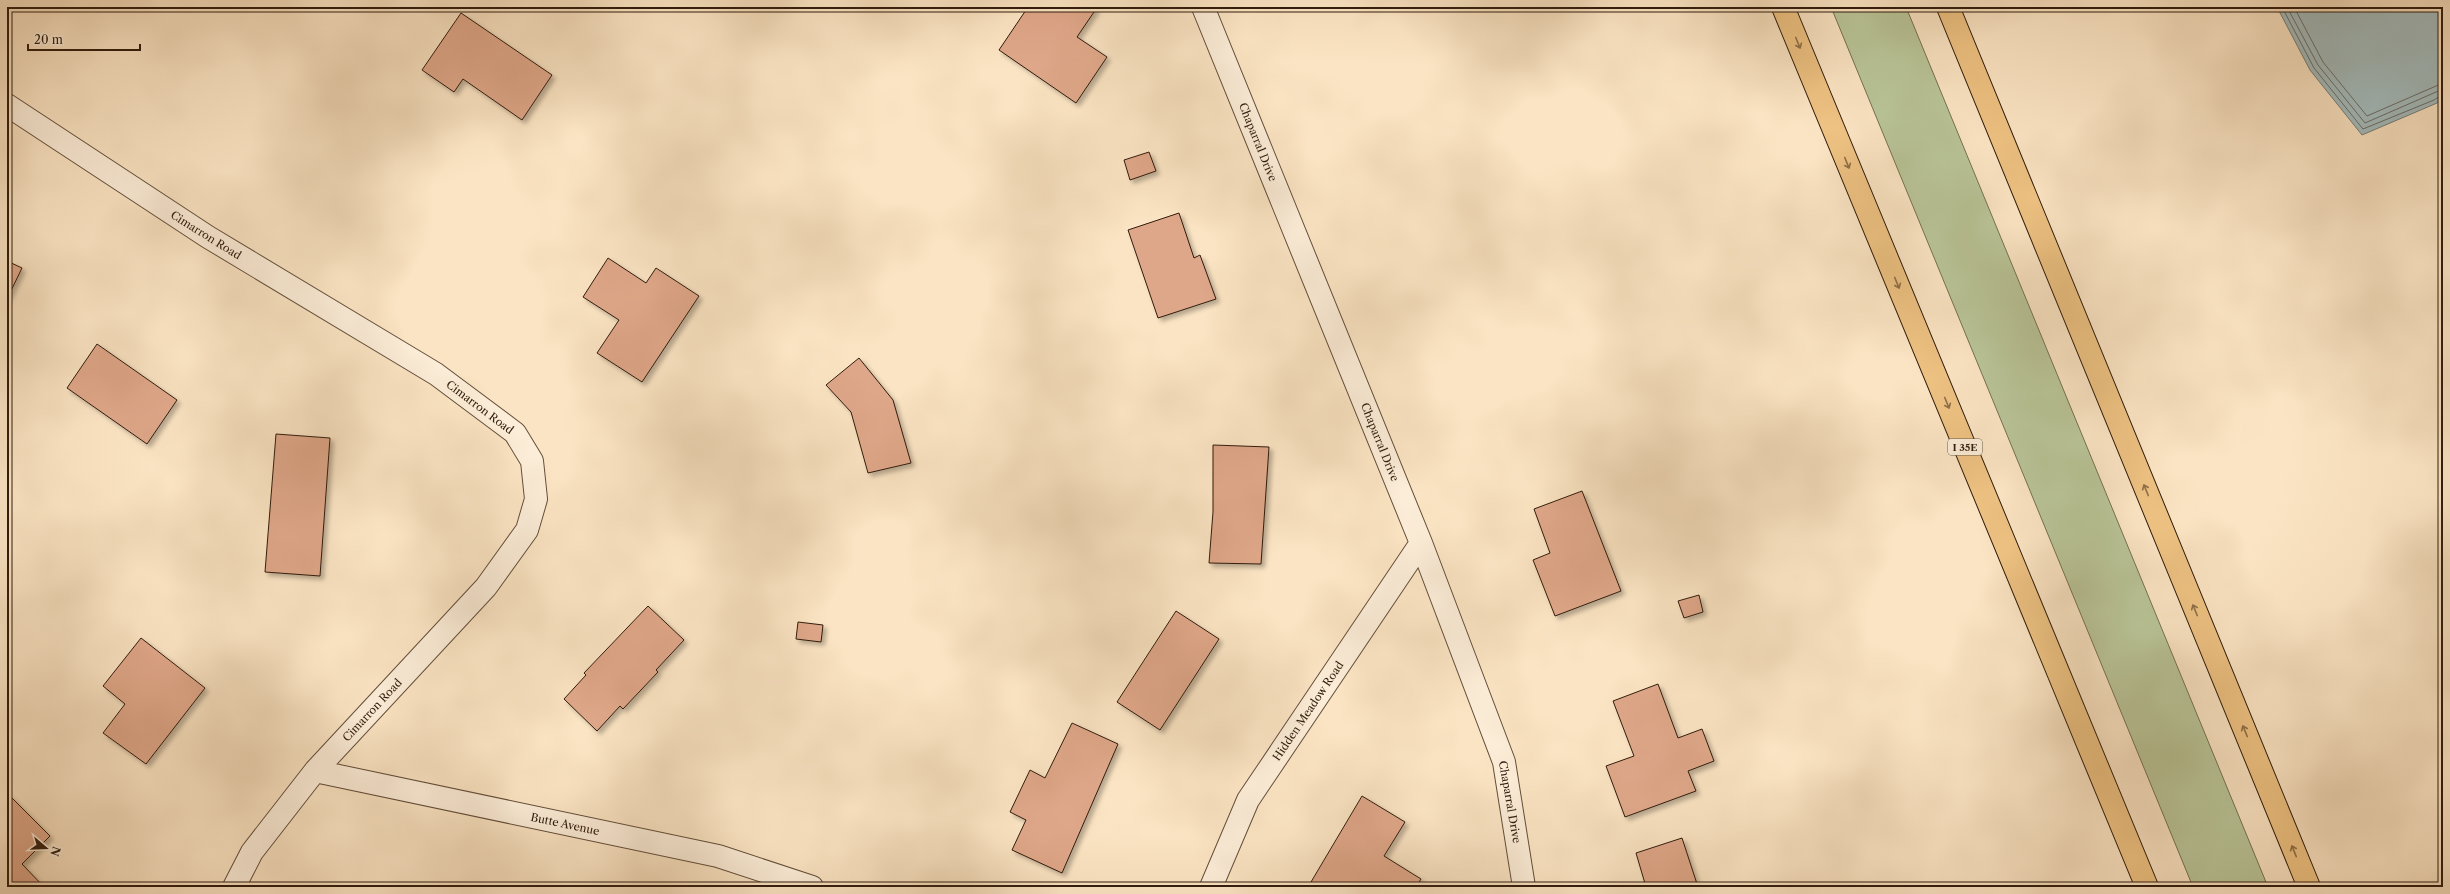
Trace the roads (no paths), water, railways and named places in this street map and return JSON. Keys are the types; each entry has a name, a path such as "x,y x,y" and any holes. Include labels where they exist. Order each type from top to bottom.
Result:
{"highway":[{"name":"I 35E","path":"1783,7 2147,887"},
{"path":"1948,7 2309,887"}],"street":[{"name":"Chaparral Drive","path":"1203,7 1421,543 1504,762 1524,887"},
{"name":"Cimarron Road","path":"7,105 208,237 436,374 515,433 532,461 536,500 527,530 486,587 315,771 252,852 234,887"},
{"name":"Hidden Meadow Road","path":"1211,887 1248,800 1421,543"},
{"name":"Butte Avenue","path":"315,771 718,856 812,887"}],"water":[{"path":"2277,7 2443,7 2443,96 2437,103 2362,135 2310,70"}]}
